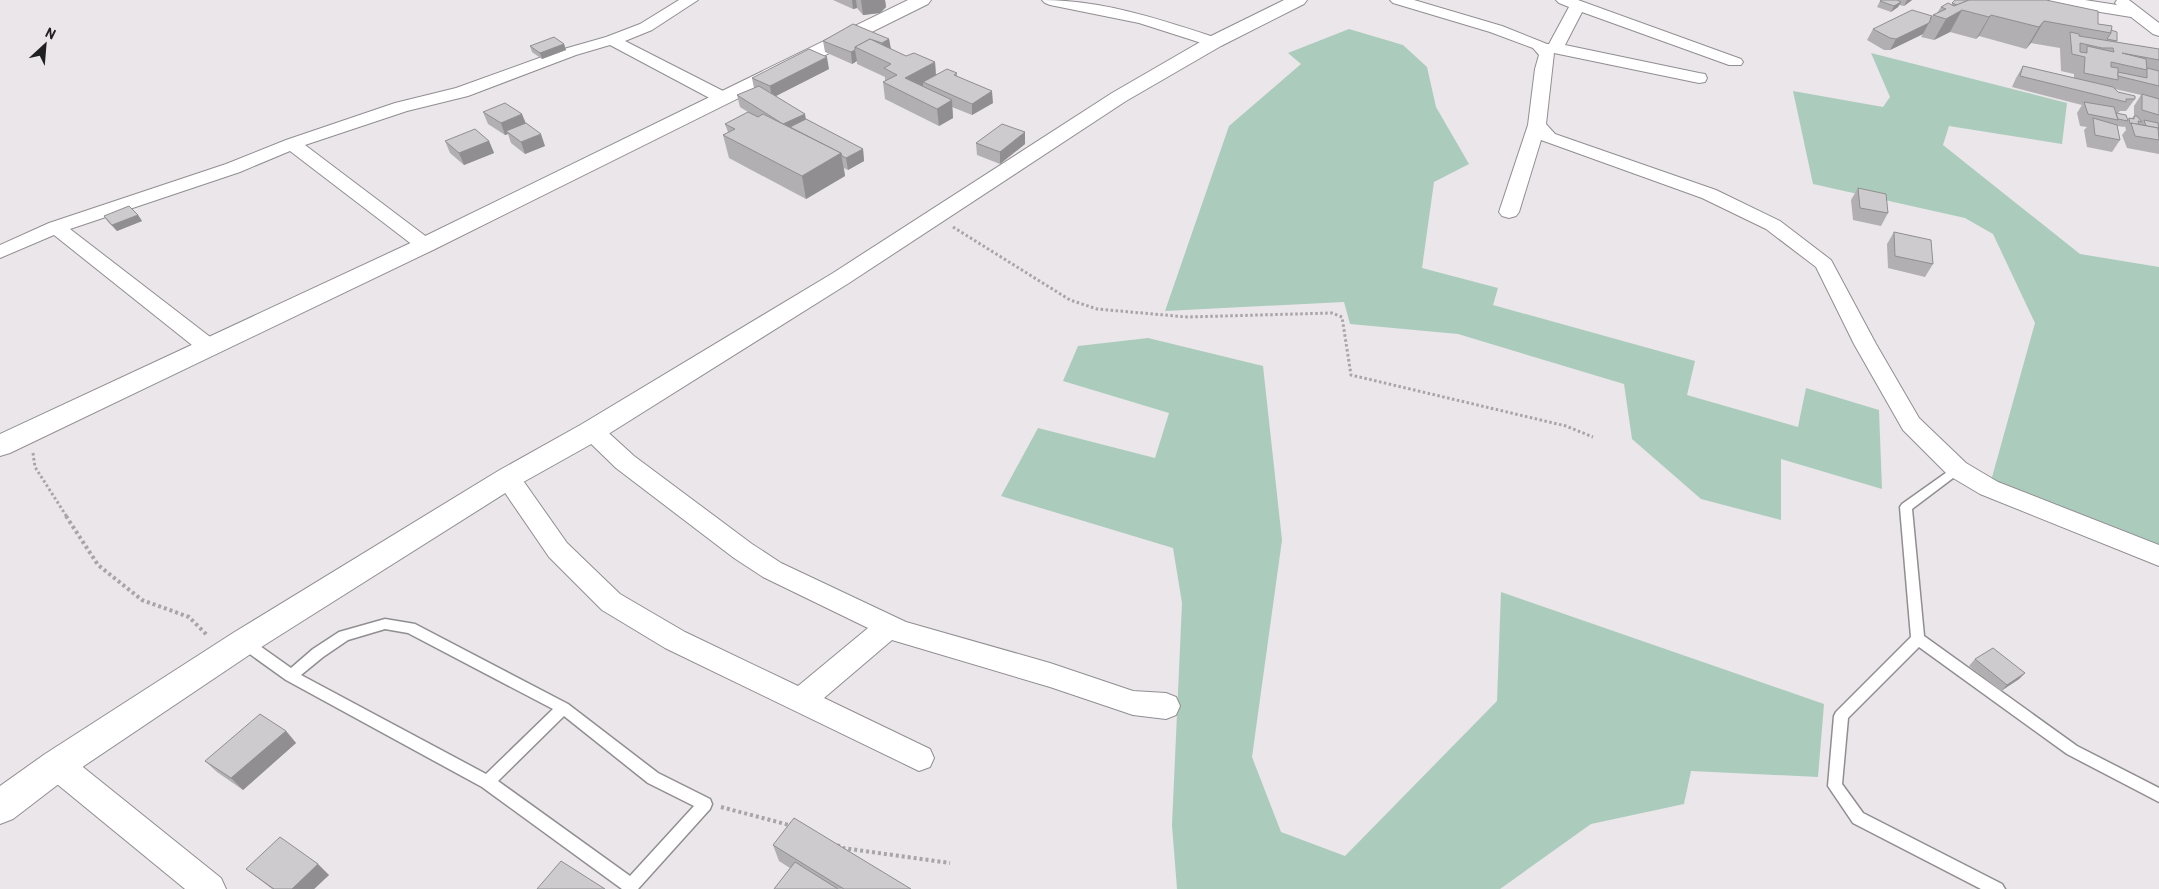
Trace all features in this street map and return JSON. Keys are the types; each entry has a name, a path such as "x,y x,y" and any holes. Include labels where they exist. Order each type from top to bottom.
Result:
{"street":[{"path":"0,252 56,227 233,168 292,144 401,107 462,92 570,52 612,40 646,27 690,0"},
{"path":"0,446 425,245 922,0"},
{"path":"1050,0 1143,19 1214,42"},
{"path":"0,807 57,765 235,648 508,478 592,431 841,278 1119,96 1214,42 1298,0"},
{"path":"1398,0 1496,29 1549,48 1700,78"},
{"path":"2057,0 2135,13"},
{"path":"2118,0 2159,31"},
{"path":"1509,212 1537,124 1543,69 1547,54 1571,3 1736,62"},
{"path":"612,40 723,98"},
{"path":"1537,124 1549,138 1709,194 1773,225 1824,264 1911,424 1957,469 1989,488 2159,556"},
{"path":"292,144 425,245"},
{"path":"56,227 210,348"},
{"path":"592,431 625,462 743,551 772,570 899,631 1050,675 1134,702 1166,706"},
{"path":"508,478 558,550 611,602 675,640 919,758"},
{"path":"801,701 890,626"},
{"path":"57,765 210,889"}],"lane":[{"path":"1957,469 1906,507 1918,639 2072,750 2159,794"},
{"path":"235,648 291,676 487,782 631,886 705,804 653,778 563,708 410,628 385,624 344,636 318,653 291,676"},
{"path":"1918,639 1841,716 1835,786 1858,818 1997,889"},
{"path":"487,782 563,708"}],"path":[{"path":"935,216 1070,300 1097,309 1187,317 1332,313 1342,317 1351,375 1566,426 1593,437"},
{"path":"33,452 35,467 98,565 142,600 189,617 235,648"},
{"path":"705,804 742,811 797,828"},
{"path":"828,841 843,848 950,863"}],"green space":[{"path":"1349,29 1403,45 1427,67 1436,107 1469,164 1434,182 1422,268 1498,288 1493,305 1695,361 1687,395 1798,427 1806,388 1879,410 1882,489 1781,459 1781,520 1701,499 1632,439 1624,384 1458,334 1350,324 1344,302 1165,311 1229,126 1301,64 1288,53"},
{"path":"1871,53 2067,103 2062,144 1949,126 1943,145 2080,254 2159,267 2159,556 1989,488 2035,323 1993,234 1965,218 1813,184 1793,91 1883,107 1890,97"},
{"path":"1148,338 1263,366 1282,540 1252,757 1281,832 1345,856 1497,701 1501,592 1824,704 1818,777 1691,771 1684,804 1591,824 1500,889 1177,889 1172,825 1182,603 1173,548 1001,496 1038,428 1155,458 1169,413 1063,381 1078,346"}],"building":[{"path":"1881,0 1897,0 1901,2 1894,6"},
{"path":"1955,0 1969,0 1957,5 1952,3"},
{"path":"1969,0 2046,0 2098,11 2098,24 2112,26 2111,33 2044,21 2039,27 1962,10 1946,19 1933,15 1946,9 1941,7 1948,3 1954,6"},
{"path":"1912,10 1932,16 1929,23 1896,39 1873,29"},
{"path":"853,24 889,39 882,43 870,39 855,47 855,50 851,52 823,41"},
{"path":"2111,30 2117,32 2117,41 2107,39"},
{"path":"2070,32 2079,34 2079,36 2159,49 2159,60 2122,53 2146,59 2147,70 2111,62 2111,67 2118,68 2118,80 2084,73 2085,57 2072,54","holes":["2080,43 2102,48 2113,48 2114,52 2087,46 2087,53 2080,52"]},
{"path":"554,37 564,44 540,53 530,46"},
{"path":"870,39 906,56 914,53 935,62 905,78 952,100 937,109 883,82 897,75 884,68 891,64 855,47"},
{"path":"809,49 827,57 770,86 752,78"},
{"path":"2023,66 2113,87 2118,92 2135,96 2135,99 2126,99 2126,102 2020,76"},
{"path":"2147,68 2159,71 2159,86 2118,76 2118,72 2147,78"},
{"path":"947,69 957,73 954,75 992,91 972,104 923,82"},
{"path":"759,86 805,114 783,124 737,95"},
{"path":"2142,94 2159,99 2159,115 2142,110"},
{"path":"2084,102 2114,107 2118,120 2088,114"},
{"path":"505,103 522,114 501,123 483,112"},
{"path":"748,112 758,117 763,114 841,153 802,176 723,135 735,129 725,124"},
{"path":"2116,113 2126,115 2128,121 2118,119"},
{"path":"2134,116 2137,116 2142,122 2138,121 2139,124 2130,124 2129,118 2134,119"},
{"path":"2093,118 2117,125 2120,140 2095,135"},
{"path":"806,119 863,149 846,158 841,153 790,127"},
{"path":"2144,120 2158,123 2159,130 2158,128 2146,126"},
{"path":"526,123 541,134 521,142 506,131"},
{"path":"2131,123 2158,128 2159,140 2135,136"},
{"path":"1002,124 1025,132 1000,152 976,143"},
{"path":"475,129 489,141 459,153 445,141"},
{"path":"1858,188 1886,194 1888,213 1860,208"},
{"path":"129,206 138,215 112,225 104,216"},
{"path":"1894,232 1931,240 1933,264 1895,256"},
{"path":"1993,648 2025,673 2007,685 1975,659"},
{"path":"260,714 286,731 231,778 205,761"},
{"path":"794,818 911,889 844,889 773,845"},
{"path":"280,837 318,864 292,889 274,889 246,869"},
{"path":"561,861 605,889 537,889"},
{"path":"795,862 838,889 774,889"}]}
